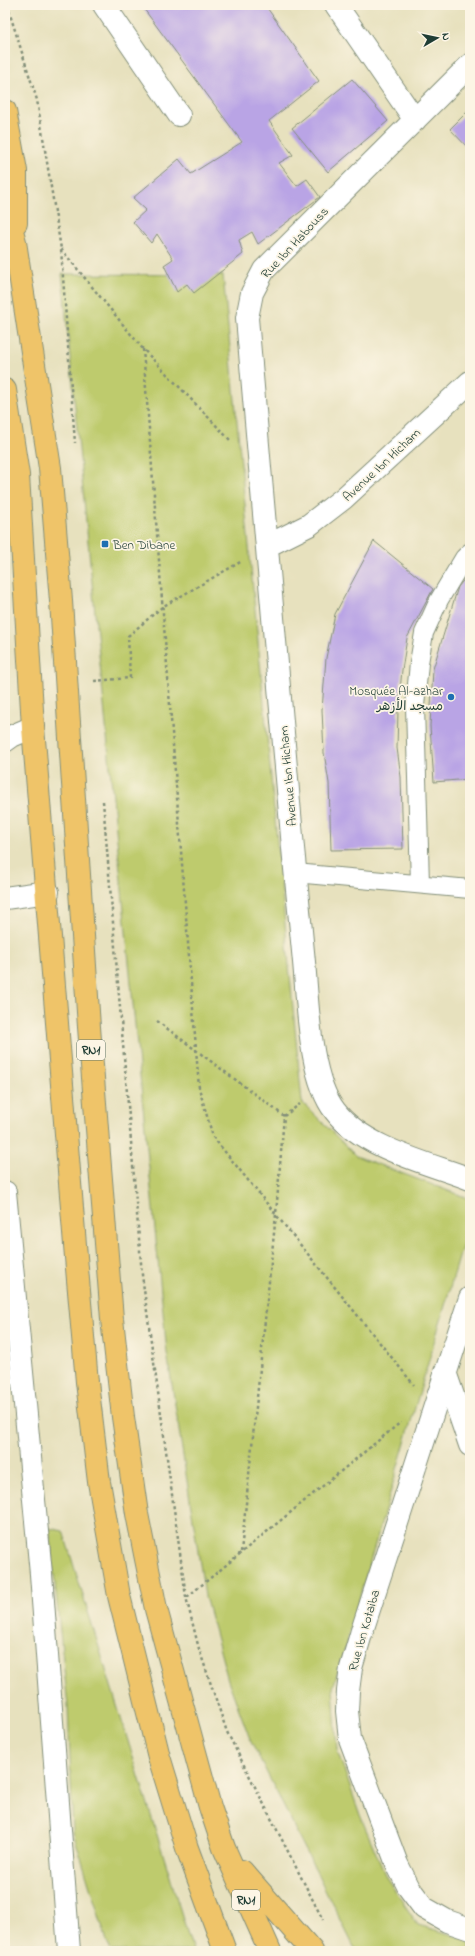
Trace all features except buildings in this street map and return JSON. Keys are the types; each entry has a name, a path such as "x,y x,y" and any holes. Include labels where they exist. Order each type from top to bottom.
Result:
{"highway":[{"path":"5,111 16,171 15,242"},
{"name":"RN1","path":"5,204 15,242 50,468 61,601 90,1035 112,1311 123,1417 137,1514 156,1609 188,1729 224,1848 270,1951"},
{"name":"RN1","path":"5,390 18,475 33,727 48,892 76,1257 87,1382 99,1482 119,1596 159,1757 187,1848 225,1951"},
{"path":"224,1848 258,1891 312,1951"}],"street":[{"path":"104,5 179,115"},
{"path":"336,5 415,120"},
{"name":"Rue Ibn Habouss","path":"267,546 248,318 252,293 264,270 470,65"},
{"name":"Avenue Ibn Hicham","path":"470,382 344,498 309,525 267,546 308,1010 315,1058 322,1086 334,1110 356,1132 392,1150 470,1179"},
{"path":"5,741 12,736 33,727"},
{"path":"5,898 48,892"},
{"path":"5,1192 6,1224 41,1574 69,1951"},
{"name":"Rue Ibn Kotaiba","path":"470,1298 359,1641 351,1668 347,1711 350,1739 397,1864 409,1888 424,1908 447,1921 470,1929"},
{"path":"442,1381 470,1445"}],"lane":[{"path":"420,884 415,706 419,663 424,633 439,600 464,558 470,552"},
{"path":"296,873 470,889"}],"path":[{"path":"7,5 37,100 61,249 76,445"},
{"path":"61,249 143,349 261,472"},
{"path":"143,349 199,1088 213,1137 427,1401 442,1381"},
{"path":"94,688 93,681 130,678 128,636 162,607 267,546"},
{"path":"103,800 142,1275 186,1597 199,1648 227,1732 325,1923"},
{"path":"157,1021 284,1116"},
{"path":"241,1552 276,1214 284,1116 322,1086"},
{"path":"186,1597 402,1421"}],"green space":[{"path":"62,274 223,275 302,1102 356,1156 470,1199 470,1220 333,1688 337,1750 360,1815 386,1877 418,1925 470,1940 470,1951 356,1951 250,1739 228,1680 205,1596 167,1353"},
{"path":"49,1528 63,1531 193,1951 110,1951 73,1832 68,1706"}],"place":[{"name":"Ben Dibane","path":"105,544"},
{"name":"Mosquée Al-azhar مسجد الأزهر","path":"451,697"}]}
